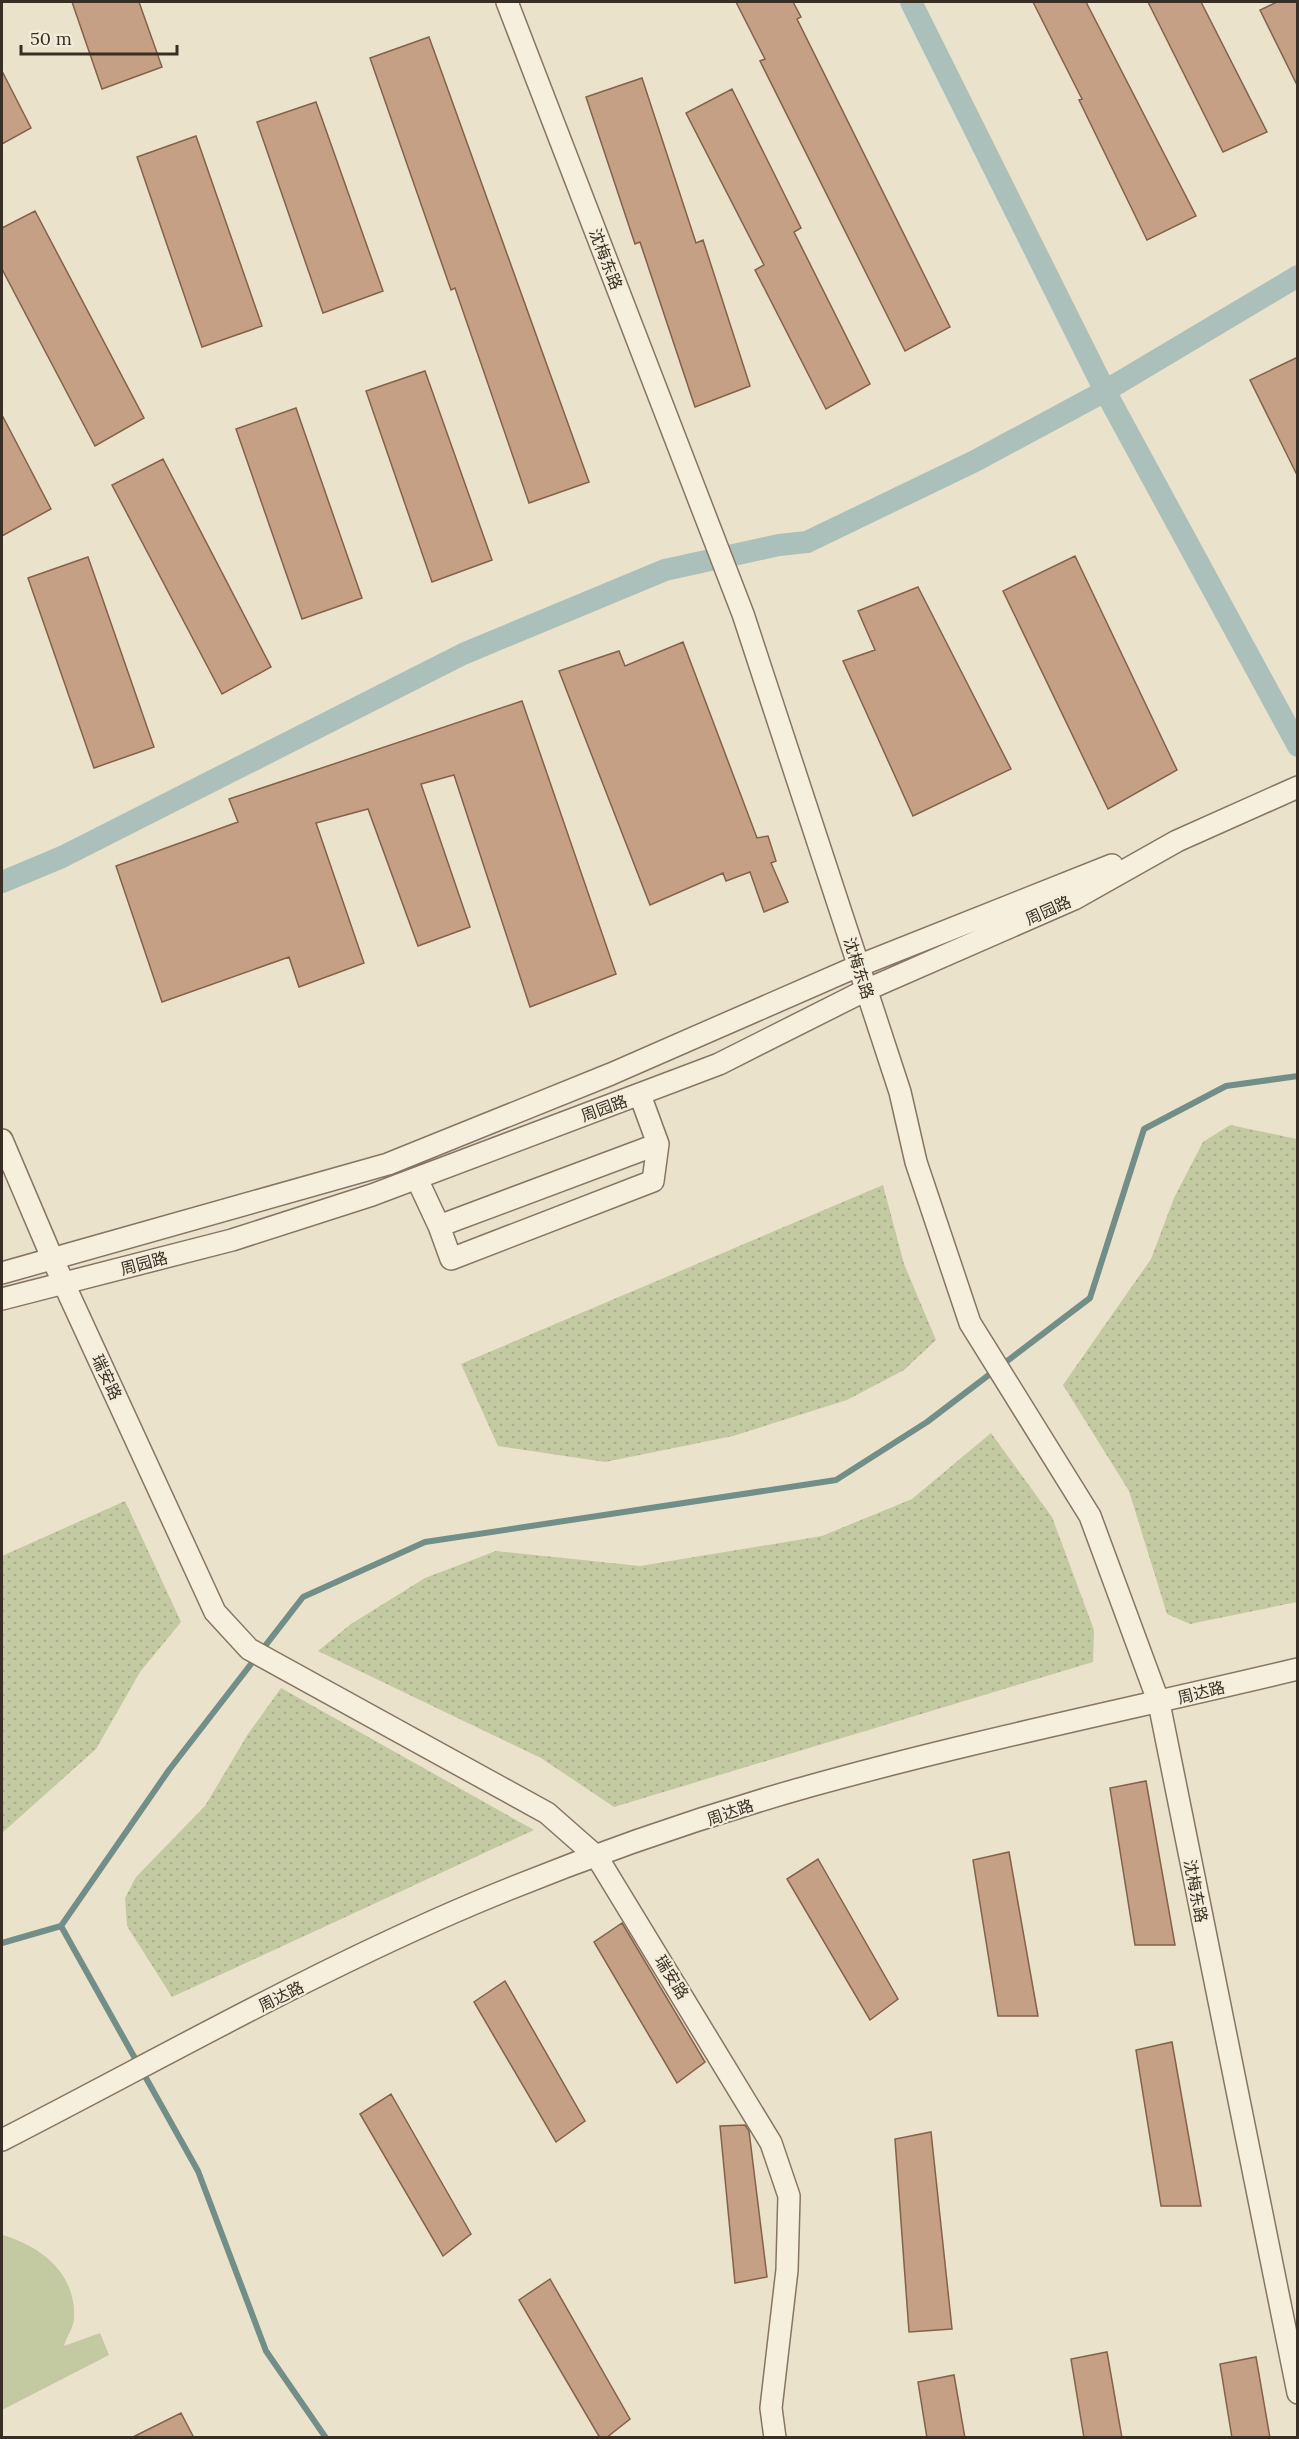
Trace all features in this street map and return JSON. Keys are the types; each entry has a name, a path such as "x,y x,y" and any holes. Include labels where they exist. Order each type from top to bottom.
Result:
{"street":[{"name":"沈梅东路","path":"507,2 743,614 900,1092 916,1162 970,1323 1089,1516 1159,1703 1298,2393"},
{"name":"周园路","path":"2,1299 232,1240 417,1179 719,1064 866,990 1074,899 1177,841 1273,796 1298,787"},
{"name":"周园路","path":"2,1273 388,1164 591,1082 858,966 1049,889 1177,841"},
{"path":"417,1179 440,1226 451,1258 653,1180 658,1144 640,1095"},
{"name":"瑞安路","path":"2,1140 53,1260 215,1612 249,1649 547,1813 597,1857 771,2143 789,2196 787,2270 771,2408 775,2438"},
{"path":"440,1226 658,1144"},
{"name":"周达路","path":"2,2140 191,2041 401,1936 476,1903 597,1857 810,1786 1298,1669"}],"green space":[{"path":"1230,1125 1297,1139 1297,1602 1190,1624 1167,1614 1129,1491 1063,1385 1151,1259 1174,1198 1203,1142"},
{"path":"883,1185 904,1264 936,1340 904,1370 847,1400 733,1436 605,1462 498,1446 461,1364"},
{"path":"991,1433 1052,1517 1094,1630 1093,1662 614,1807 541,1758 318,1651 351,1624 425,1578 496,1551 640,1566 822,1536 912,1499"},
{"path":"125,1501 181,1622 140,1672 96,1749 2,1833 2,1556"},
{"path":"281,1688 534,1830 172,1997 127,1926 125,1898 136,1877 205,1806 248,1734"},
{"path":"3,2235 43,2255 63,2276 70,2289 74,2320 64,2346 100,2333 109,2355 2,2410"}],"building":[{"path":"72,2 139,2 162,67 102,89"},
{"path":"736,2 793,2 801,17 797,19 950,327 905,351 760,61 765,59"},
{"path":"1033,2 1086,2 1196,216 1147,240 1079,100 1082,99"},
{"path":"1148,2 1201,2 1267,132 1223,152"},
{"path":"1277,2 1298,2 1298,87 1260,10"},
{"path":"429,37 589,482 529,503 455,288 451,290 370,58"},
{"path":"2,71 31,128 2,144"},
{"path":"642,78 696,243 703,240 750,386 695,407 640,242 635,244 586,97"},
{"path":"732,89 801,228 794,232 870,384 826,409 755,270 764,265 686,113"},
{"path":"316,102 383,291 323,313 257,122"},
{"path":"196,136 262,326 202,347 137,157"},
{"path":"35,211 144,418 95,446 2,269 2,228"},
{"path":"1298,357 1298,477 1250,380"},
{"path":"425,371 492,560 432,582 366,391"},
{"path":"296,408 362,598 302,619 236,429"},
{"path":"2,415 51,509 2,536"},
{"path":"163,459 271,667 222,694 112,485"},
{"path":"1075,556 1177,770 1108,809 1003,591"},
{"path":"88,557 154,747 94,768 28,578"},
{"path":"918,587 1011,769 913,816 843,661 875,650 858,611"},
{"path":"683,642 757,838 768,836 776,861 771,863 788,902 764,912 750,872 726,881 723,873 650,905 559,671 619,651 625,666"},
{"path":"522,701 616,974 530,1007 454,775 421,784 470,927 418,946 368,809 316,823 364,963 299,987 289,957 162,1002 116,866 238,822 229,799"},
{"path":"1146,1781 1175,1945 1135,1945 1110,1788"},
{"path":"1009,1852 1038,2016 998,2016 973,1860"},
{"path":"818,1859 898,1999 870,2020 787,1879"},
{"path":"622,1923 705,2062 677,2083 594,1942"},
{"path":"505,1981 585,2121 556,2142 474,2002"},
{"path":"1172,2042 1201,2206 1161,2206 1136,2050"},
{"path":"391,2094 471,2234 443,2256 360,2114"},
{"path":"745,2125 749,2131 767,2277 735,2283 720,2126"},
{"path":"931,2132 952,2329 909,2332 895,2139"},
{"path":"550,2279 630,2419 606,2438 600,2438 519,2300"},
{"path":"1107,2352 1122,2438 1084,2438 1071,2359"},
{"path":"1256,2357 1270,2438 1232,2438 1220,2364"},
{"path":"954,2375 965,2438 927,2438 918,2382"},
{"path":"181,2413 194,2438 131,2438"}],"waterway":[{"path":"911,2 1105,391 1298,746"},
{"path":"2,882 62,857 463,654 665,570 779,545 807,542 975,461 1105,391 1298,276"},
{"path":"2,1943 61,1926 169,1770 303,1597 425,1542 836,1480 927,1422 1090,1298 1144,1129 1226,1086 1298,1076"},
{"path":"61,1926 198,2171 266,2351 326,2438"}]}
